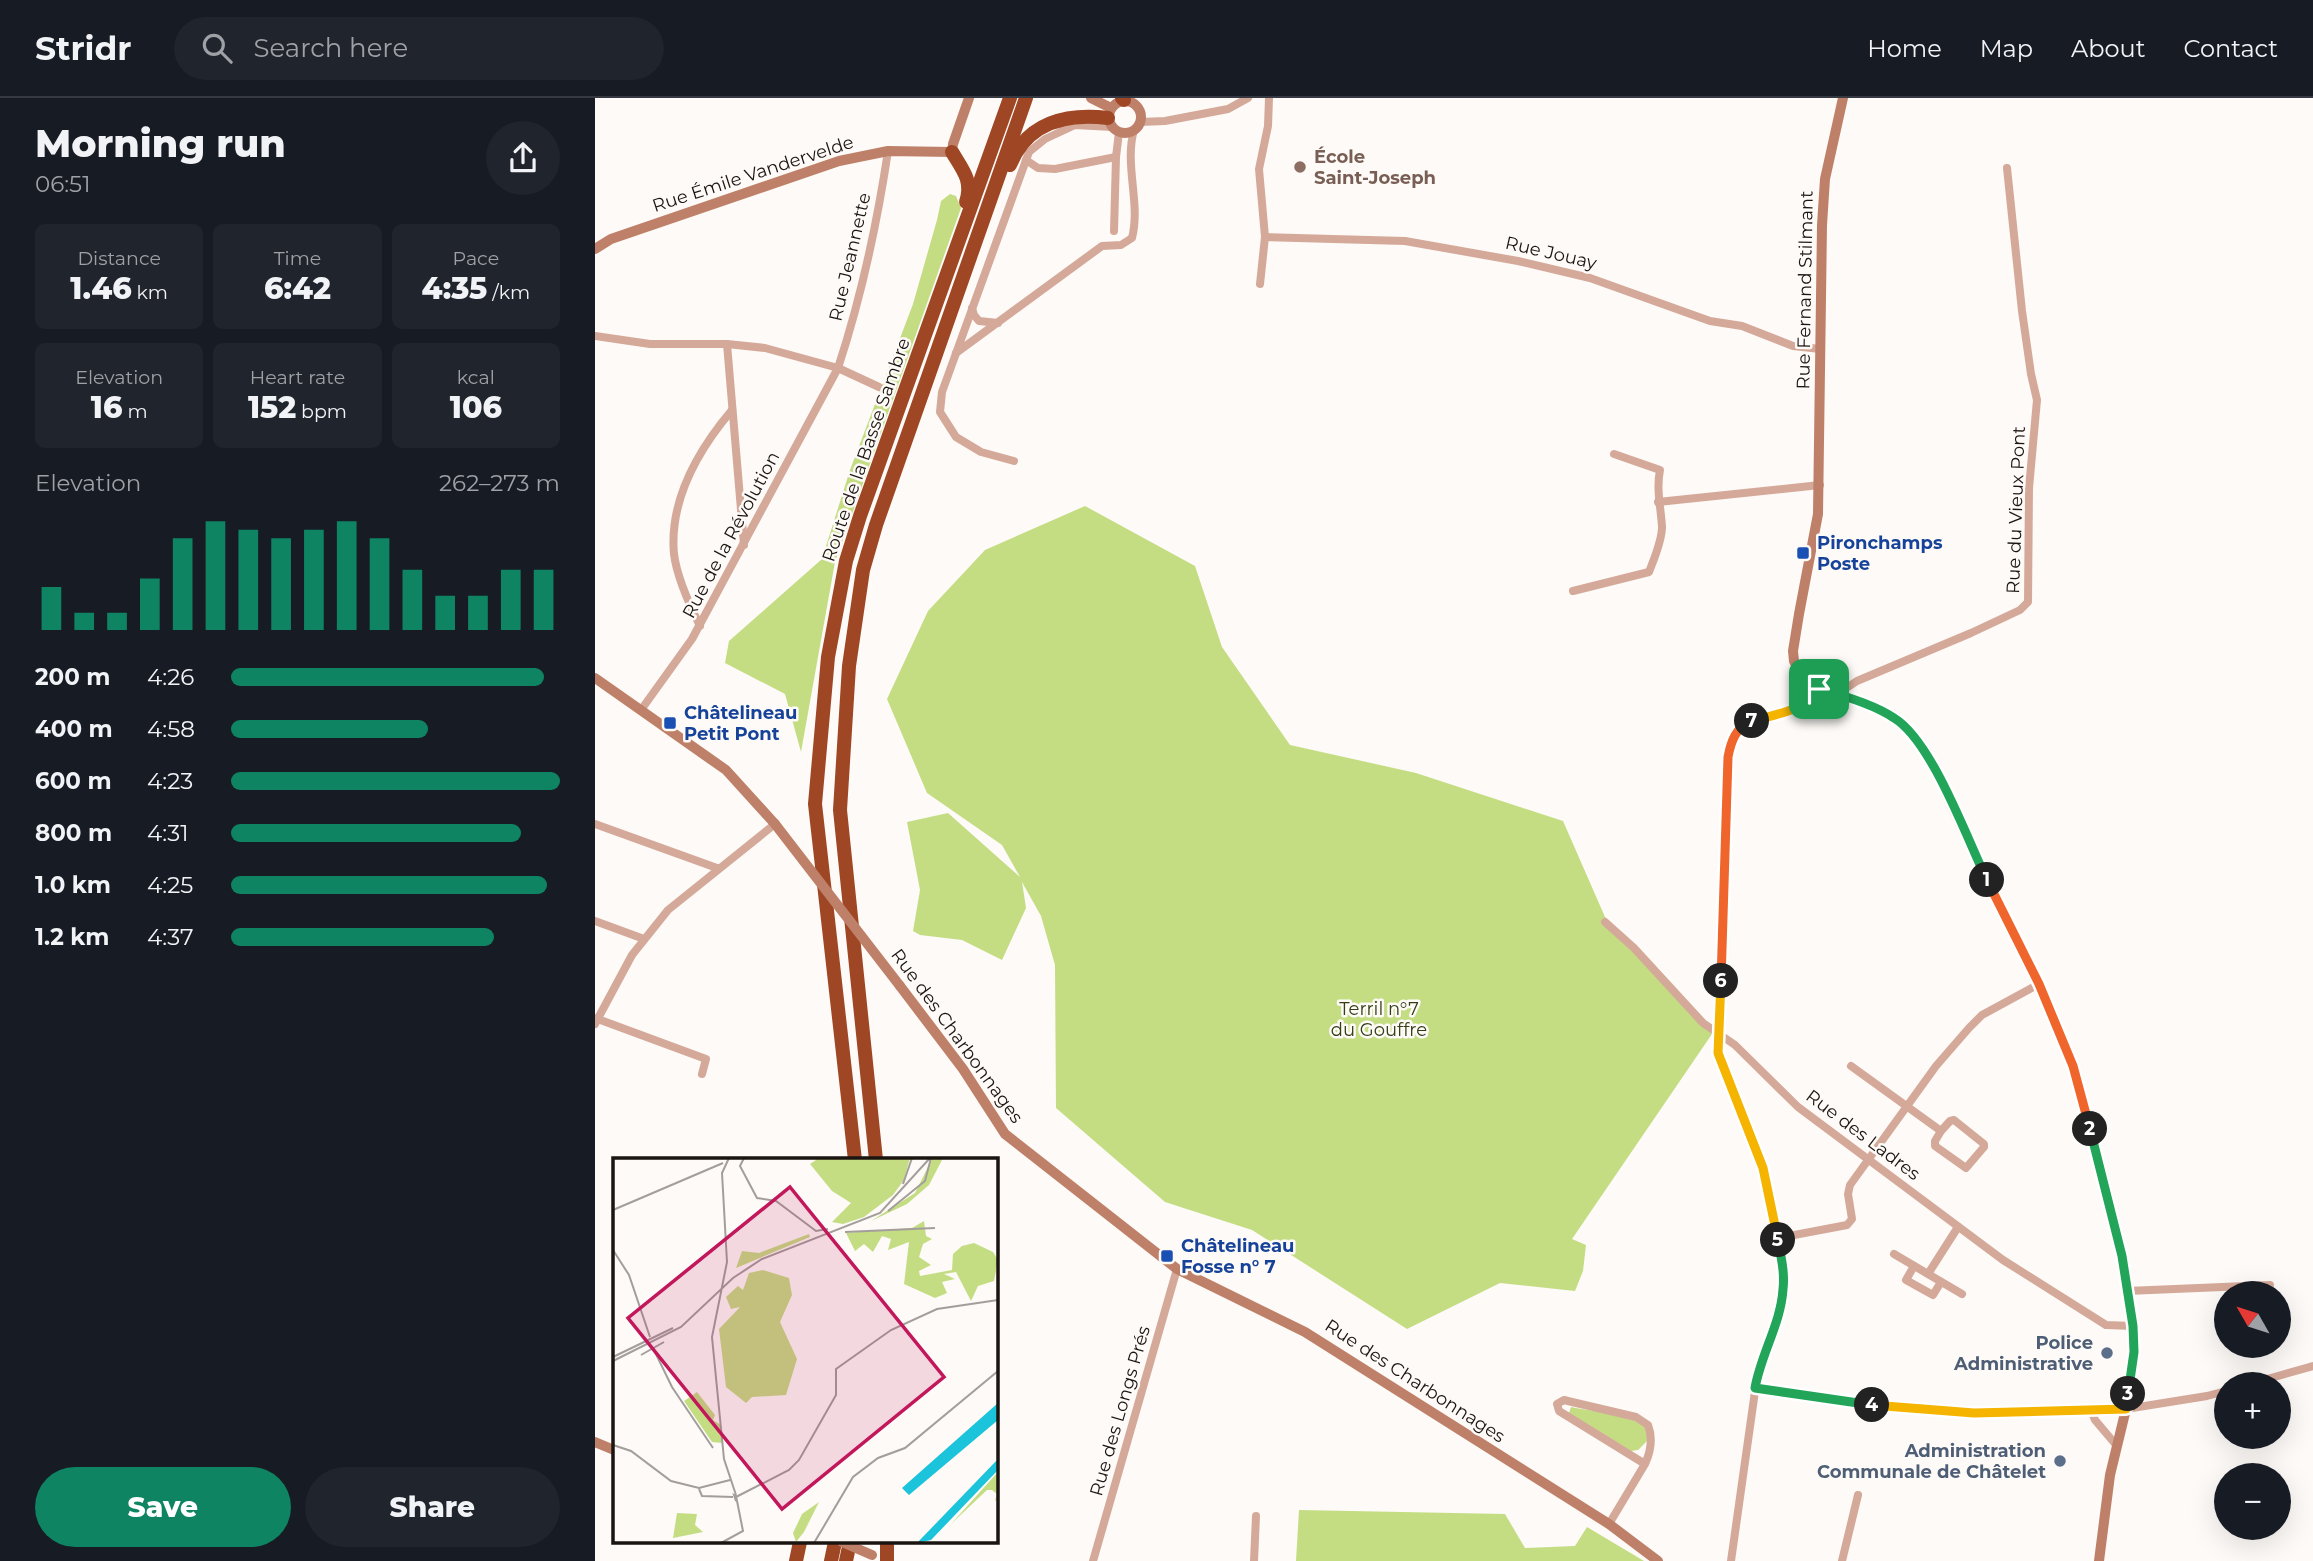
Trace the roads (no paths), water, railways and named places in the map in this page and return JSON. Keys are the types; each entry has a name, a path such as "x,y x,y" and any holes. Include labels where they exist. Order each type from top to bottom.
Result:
{"highway":[{"name":"Route de la Basse Sambre","path":"855,1158 815,804 828,657 846,561 1010,98"},
{"name":"Route de la Basse Sambre","path":"876,1158 840,810 849,666 863,570 876,525 1026,98"},
{"path":"976,243 986,229 1013,157 1028,138 1048,123 1065,117 1084,115 1112,121"},
{"path":"944,283 944,265 970,191 968,178 953,152"}],"street":[{"path":"953,152 953,144 969,98"},
{"path":"1091,98 1125,133 1138,121 1165,121 1228,109 1248,98"},
{"path":"956,353 1102,246 1121,244 1132,238 1136,222 1132,160 1138,121 1145,98"},
{"path":"1260,284 1265,237 1259,169 1268,126 1269,98"},
{"name":"Rue Fernand Stilmant","path":"1819,689 1799,671 1793,652 1818,514 1822,225 1825,179 1843,98"},
{"path":"1114,231 1116,157 1112,121 1118,102 1126,99 1134,103 1138,121"},
{"path":"1014,461 981,452 956,437 940,412 942,392 1028,152 1045,139 1075,125 1112,121"},
{"name":"Rue Émile Vandervelde","path":"595,249 611,239 839,161 887,151 953,152"},
{"name":"Rue Jeannette","path":"838,368 869,246 887,151"},
{"path":"1026,160 1038,168 1055,169 1116,157"},
{"name":"Rue du Vieux Pont","path":"1841,696 1845,689 1857,681 1971,633 2020,610 2028,602 2029,488 2037,400 2022,311 2007,168"},
{"name":"Rue Jouay","path":"1265,237 1405,241 1518,261 1590,278 1710,321 1742,326 1793,346 1820,349"},
{"path":"972,307 979,321 998,323"},
{"path":"595,336 650,344 727,344 765,348 838,368 879,387"},
{"path":"727,344 744,545"},
{"name":"Rue de la Révolution","path":"641,710 700,626 838,368"},
{"path":"700,626 680,580 674,553 676,522 689,473 732,410"},
{"path":"1573,591 1649,572 1653,562 1662,530 1658,502 1660,470 1614,454"},
{"path":"1658,502 1819,485"},
{"name":"Rue des Charbonnages","path":"595,678 726,770 775,824 963,1069 1005,1134 1177,1269 1305,1332 1609,1524 1658,1561"},
{"path":"1731,1561 1755,1388 1783,1291 1784,1273 1763,1168 1718,1053 1727,767 1730,746 1746,723 1796,709 1811,699 1819,689 1894,717 1908,729 1932,763 2039,984 2073,1066 2122,1256 2133,1326 2134,1352 2126,1409 2110,1475 2099,1561"},
{"path":"595,824 717,868"},
{"path":"702,1074 706,1059 596,1020 632,955 668,910 775,824"},
{"path":"595,921 644,939"},
{"name":"Rue des Ladres","path":"1605,922 1634,948 1703,1023 1735,1045 1798,1107 2003,1259 2106,1325 2133,1326"},
{"path":"1778,1238 1847,1225 1852,1219 1848,1194 1850,1185 1936,1066 1982,1015 2039,984"},
{"path":"1851,1066 1941,1131"},
{"path":"1954,1120 1984,1144 1984,1147 1966,1168 1935,1146 1941,1131 1954,1120"},
{"path":"1928,1274 1958,1227"},
{"path":"1894,1255 1962,1294"},
{"path":"1914,1266 1906,1280 1933,1295 1941,1282"},
{"name":"Rue des Longs Prés","path":"1093,1561 1177,1269"},
{"path":"2127,1291 2214,1287"},
{"path":"2291,1372 2313,1366"},
{"path":"1755,1388 1901,1409 1974,1413 2126,1409 2214,1394"},
{"path":"1609,1524 1645,1464 1651,1442 1650,1432 1644,1421 1564,1400 1556,1404 1559,1411 1566,1416 1645,1464"},
{"path":"2091,1410 2095,1420 2117,1446"},
{"path":"595,1442 613,1450"},
{"path":"1842,1561 1858,1495"},
{"path":"1254,1561 1256,1516"},
{"path":"847,1544 886,1561"}],"place":[{"name":"École Saint-Joseph","path":"1300,167"},
{"name":"Pironchamps Poste","path":"1803,553"},
{"name":"Châtelineau Petit Pont","path":"670,723"},
{"name":"Châtelineau Fosse n° 7","path":"1167,1256"},
{"name":"Police Administrative","path":"2107,1353"},
{"name":"Administration Communale de Châtelet","path":"2060,1461"}],"park label":[{"name":"Terril n°7 du Gouffre","path":"1379,1019"}]}
